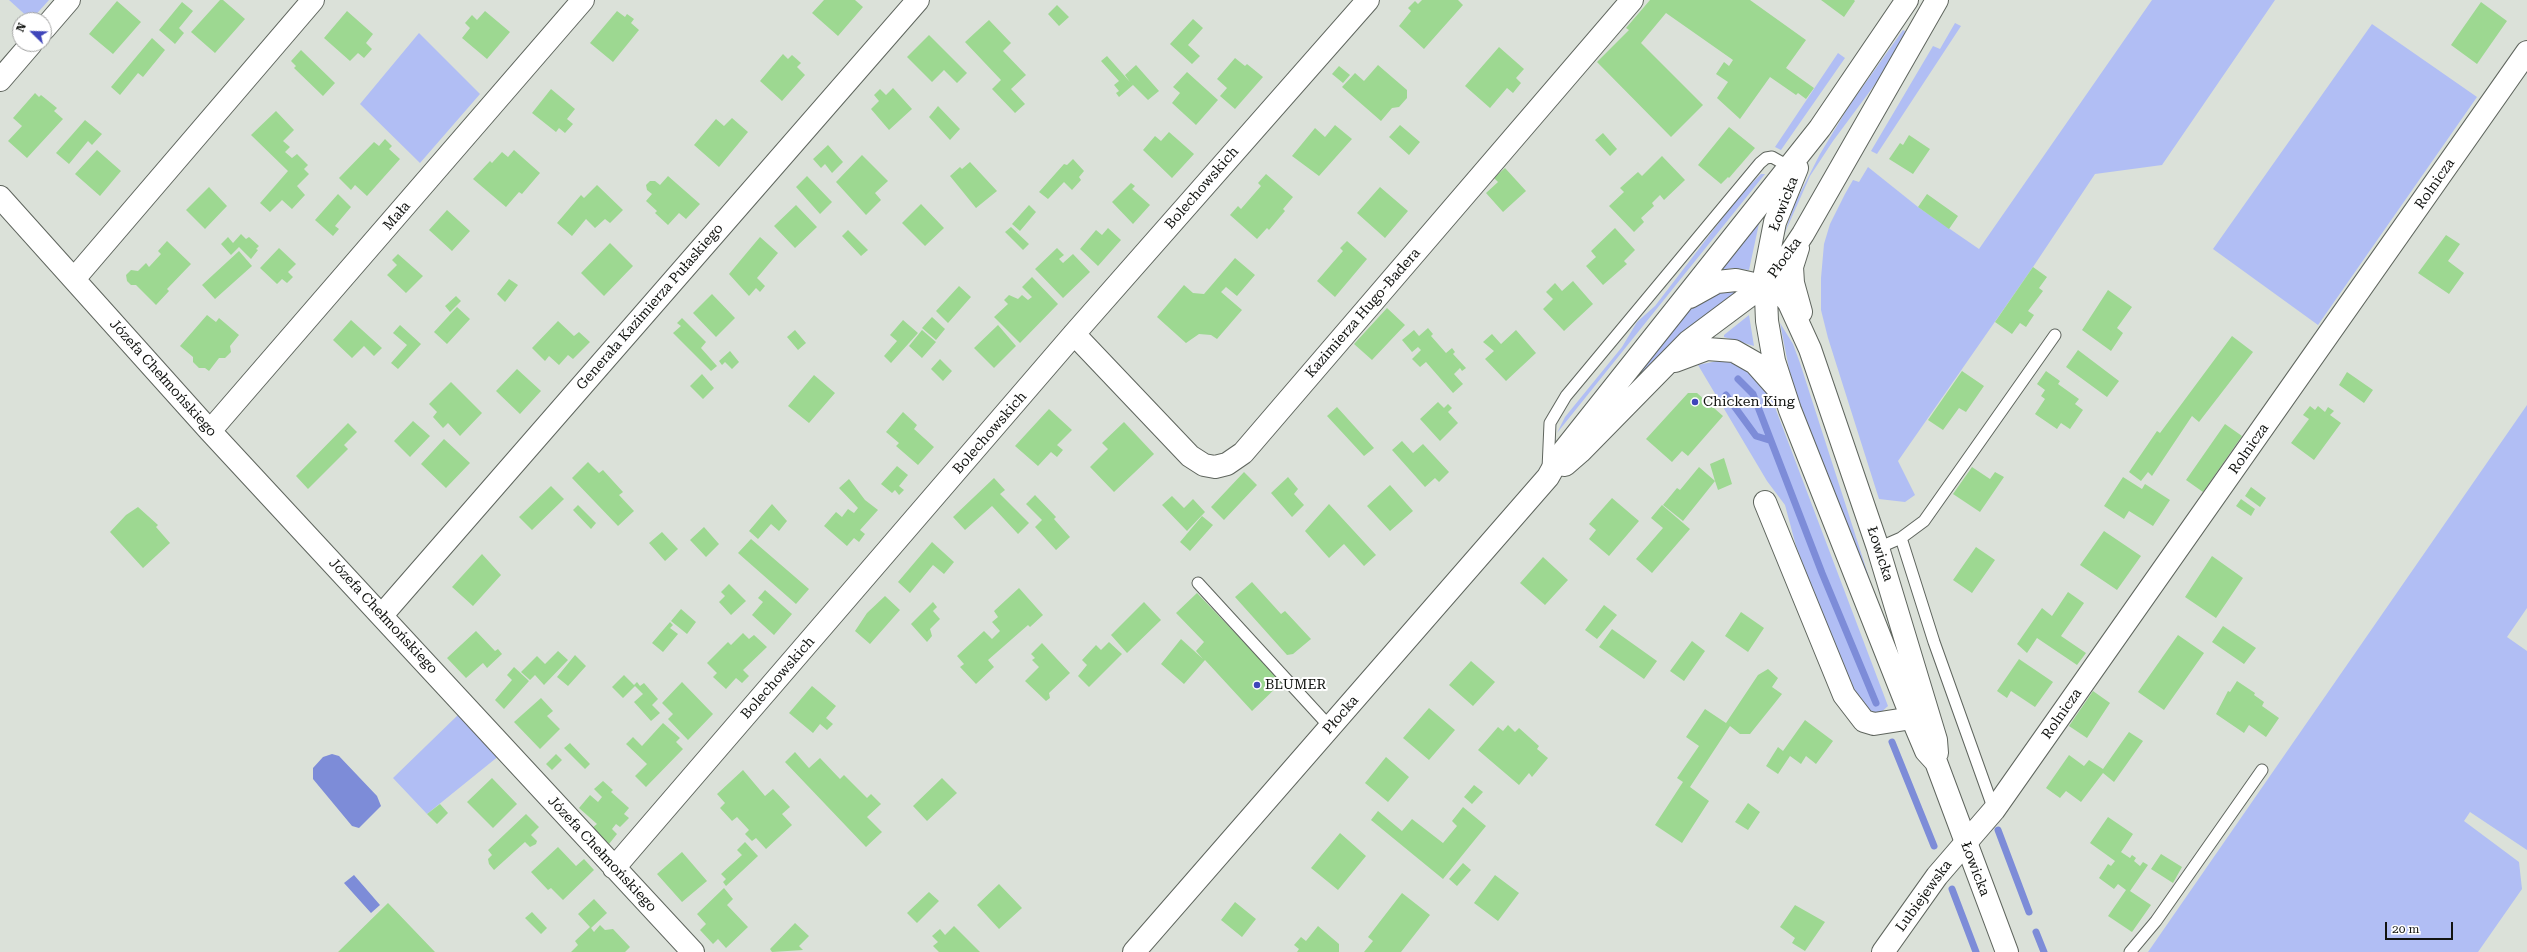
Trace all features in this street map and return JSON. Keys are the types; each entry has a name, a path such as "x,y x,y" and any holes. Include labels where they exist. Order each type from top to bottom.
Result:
{"street":[{"path":"52,20 69,0"},
{"path":"74,279 313,0"},
{"name":"Mała","path":"210,431 583,0"},
{"name":"Generała Kazimierza Pułaskiego","path":"382,614 918,0"},
{"name":"Bolechowskich","path":"614,868 1074,334 1368,0"},
{"name":"Kazimierza Hugo-Badera","path":"1074,334 1190,456 1204,465 1215,467 1227,464 1243,453 1632,0"},
{"name":"Płocka","path":"1548,477 1561,454 1788,166 1820,128 1907,0"},
{"path":"1907,53 1915,27 1914,0"},
{"name":"Płocka","path":"1134,952 1548,477 1580,452 1689,341 1764,285 1777,273 1803,234 1937,0"},
{"path":"0,80 24,52"},
{"name":"Rolnicza","path":"1965,842 1994,810 2527,52"},
{"name":"Łowicka","path":"1820,128 1797,167 1780,206 1771,238 1764,285 1768,327 1774,361 1790,410 1912,718 1926,751 1936,762"},
{"name":"Józefa Chełmońskiego","path":"0,197 210,431 382,614 614,868 693,952"},
{"name":"Łowicka","path":"1803,234 1794,258 1793,274 1810,349"},
{"name":"Łowicka","path":"1676,309 1696,293 1717,282 1736,280 1764,285 1779,291 1789,303 1810,349 1878,548 1936,740 1936,762 2007,952"},
{"name":"Łowicka","path":"1667,365 1707,349 1734,351 1748,358 1769,376 1790,410"},
{"path":"1765,502 1844,695 1855,712 1864,721 1874,724 1912,718"},
{"name":"Lubiejewska","path":"1883,952 1937,876 1965,842"}],"lane":[{"path":"1548,477 1548,435 1550,422 1566,396 1760,163 1772,157 1788,166"},
{"path":"1878,548 1901,538 1924,520 2055,335"},
{"path":"1901,538 1934,642 1994,810"},
{"path":"1198,583 1330,727"},
{"path":"2130,952 2156,921 2262,770"}],"shaded area":[{"path":"9,0 49,0 38,12 22,12"},
{"path":"2152,0 2275,0 2162,165 2095,174 2033,267 1898,461 1915,495 1905,502 1879,499 1828,338 1821,310 1821,278 1824,244 1830,224 1845,194 1853,180 1859,182 1868,167 1918,207 1979,249"},
{"path":"1955,23 1961,26 1877,154 1871,151 1933,46 1940,49"},
{"path":"2372,24 2477,97 2318,325 2213,249"},
{"path":"1903,30 1905,31 1904,36 1876,83 1833,141 1810,176 1783,237 1795,203 1820,154 1849,106"},
{"path":"419,33 480,94 420,163 360,104"},
{"path":"1838,53 1845,58 1781,150 1775,147"},
{"path":"1761,174 1765,174 1557,433 1565,417 1622,347 1637,322 1655,306 1741,194"},
{"path":"1760,219 1749,270 1733,268 1720,270"},
{"path":"1727,291 1738,292 1604,413 1684,313 1718,293"},
{"path":"1749,315 1754,346 1724,337 1724,335"},
{"path":"1780,323 1793,344 1800,363 1874,593 1804,420 1789,369"},
{"path":"1722,360 1735,363 1760,377 1767,386 1888,706 1877,716 1869,715 1846,678 1796,546 1785,505 1767,481 1698,365"},
{"path":"2527,405 2527,608 2507,637 2527,651 2527,850 2470,812 2464,821 2519,862 2522,889 2478,952 2148,952"},
{"path":"460,713 500,755 427,814 393,778"},
{"path":"332,754 339,756 377,796 381,806 359,828 352,826 313,779 313,768 323,757"},
{"path":"354,875 380,905 371,913 344,883"}],"building":[{"path":"220,0 223,0 245,19 215,53 191,32"},
{"path":"824,0 855,0 863,7 838,36 812,13"},
{"path":"1422,0 1458,0 1463,5 1424,49 1399,26 1411,11 1408,8 1415,1 1418,4"},
{"path":"1650,0 1750,0 1806,40 1786,68 1814,88 1806,99 1798,93 1796,95 1770,77 1740,119 1717,98 1728,82 1716,74 1724,62 1729,66 1733,60 1666,13 1641,43 1703,105 1671,137 1597,62 1629,30 1626,28"},
{"path":"1821,0 1854,0 1855,1 1844,17"},
{"path":"117,1 141,22 113,54 89,34"},
{"path":"182,2 193,11 179,28 184,33 175,44 159,30"},
{"path":"2481,2 2507,21 2477,64 2451,45"},
{"path":"1057,5 1069,17 1059,26 1048,14"},
{"path":"347,11 373,34 366,43 372,49 364,58 358,53 350,61 324,38"},
{"path":"485,11 510,32 487,59 462,38 470,28 465,23 472,15 477,20"},
{"path":"617,11 625,17 627,14 634,19 631,23 639,30 613,62 590,43"},
{"path":"1193,19 1203,28 1188,45 1200,56 1192,64 1170,44"},
{"path":"989,20 1011,43 1003,51 1026,75 1011,89 1025,104 1015,113 992,89 1001,80 965,42"},
{"path":"929,35 967,73 957,83 944,70 932,82 907,57"},
{"path":"152,38 165,50 143,77 138,73 120,95 111,87"},
{"path":"1499,47 1524,69 1516,78 1521,83 1513,93 1507,88 1490,108 1465,86"},
{"path":"301,50 335,83 323,96 294,68 296,66 291,61"},
{"path":"783,54 788,59 792,55 801,63 797,67 805,75 782,101 760,81"},
{"path":"1107,56 1130,82 1125,75 1136,65 1159,91 1148,100 1133,85 1119,97 1116,93 1119,91 1114,85 1119,81 1101,61"},
{"path":"1235,58 1245,66 1247,64 1263,77 1235,109 1220,96 1227,88 1217,79"},
{"path":"1378,65 1407,90 1407,98 1399,107 1392,108 1381,121 1342,87 1355,73 1364,81"},
{"path":"1339,66 1350,75 1343,83 1332,74"},
{"path":"1187,72 1218,100 1196,125 1172,103 1180,93 1173,87"},
{"path":"893,88 912,109 889,130 871,109 879,101 874,95 880,89 886,95"},
{"path":"551,89 575,109 567,119 573,124 565,133 559,128 556,132 532,113"},
{"path":"35,93 39,97 41,95 57,108 54,111 63,119 27,158 8,141 22,126 13,118"},
{"path":"938,106 960,129 950,140 929,117"},
{"path":"276,111 294,130 283,141 290,147 285,152 292,158 297,154 308,165 304,169 309,174 297,186 305,195 292,209 282,200 270,212 260,203 288,171 251,135"},
{"path":"732,118 748,132 719,167 694,145 716,119 724,126"},
{"path":"85,120 102,134 92,145 88,141 69,164 56,153"},
{"path":"1335,125 1352,139 1319,176 1292,156 1315,128 1325,137"},
{"path":"1400,125 1420,142 1409,155 1389,137"},
{"path":"1729,127 1755,148 1729,178 1728,177 1721,184 1698,165"},
{"path":"1169,132 1194,154 1172,178 1143,150 1155,136 1161,141"},
{"path":"1603,133 1617,149 1610,156 1595,140"},
{"path":"1909,135 1930,149 1913,174 1889,159 1900,143 1903,145"},
{"path":"385,139 392,146 389,149 400,159 367,196 355,185 351,190 339,178 374,142 379,146"},
{"path":"828,145 843,162 832,173 825,164 821,168 813,159"},
{"path":"97,150 121,171 100,196 75,174"},
{"path":"514,150 540,173 522,194 519,192 506,207 473,179 490,161 492,163 502,152 508,157"},
{"path":"862,155 888,181 875,193 881,200 866,215 836,182"},
{"path":"1662,156 1685,180 1664,200 1660,195 1652,203 1654,206 1641,218 1644,222 1634,232 1609,206 1624,192 1620,188 1638,172 1642,176"},
{"path":"1073,159 1084,171 1079,177 1081,180 1072,190 1064,182 1048,199 1039,192 1064,164 1067,165"},
{"path":"970,162 997,191 976,208 950,176 960,167 962,169"},
{"path":"1505,168 1526,191 1503,212 1486,193 1498,182 1494,178"},
{"path":"1266,174 1293,197 1283,209 1285,211 1269,230 1267,228 1257,239 1230,215 1238,206 1241,209 1261,186 1258,183"},
{"path":"668,176 700,204 686,219 679,213 668,225 655,213 657,211 646,201 652,194 647,190 646,185 650,181 655,181 660,185"},
{"path":"807,176 832,202 820,214 796,187"},
{"path":"1131,183 1135,186 1132,189 1150,205 1133,224 1112,202"},
{"path":"597,185 623,210 610,223 605,219 595,228 586,219 572,236 557,223 581,195 584,198"},
{"path":"209,187 227,206 205,229 186,210"},
{"path":"1380,187 1408,211 1385,238 1357,213"},
{"path":"338,194 351,207 335,226 339,229 333,236 315,220"},
{"path":"1927,194 1958,216 1949,229 1918,207"},
{"path":"921,204 944,228 925,246 902,223"},
{"path":"796,205 817,227 795,248 774,226"},
{"path":"1029,205 1036,212 1020,231 1012,224"},
{"path":"447,210 470,231 452,251 429,230"},
{"path":"1011,227 1029,244 1023,250 1005,232"},
{"path":"1108,228 1121,240 1098,266 1080,249 1096,230 1102,235"},
{"path":"1615,228 1635,250 1624,261 1627,264 1603,285 1586,266 1596,257 1591,251"},
{"path":"848,230 868,250 861,256 842,236"},
{"path":"241,234 246,239 249,237 259,246 256,249 258,250 251,259 239,247 231,255 221,244 228,237 233,243"},
{"path":"2446,235 2460,244 2448,261 2464,273 2449,294 2418,273"},
{"path":"760,237 778,253 757,278 765,286 760,292 756,288 749,296 729,274"},
{"path":"167,241 191,264 167,289 169,291 156,305 136,285 131,285 127,281 126,275 131,270 138,271 146,263 149,267 161,254 158,251"},
{"path":"1347,241 1367,259 1335,297 1317,281 1343,251 1340,248"},
{"path":"610,243 633,266 604,296 581,273"},
{"path":"279,248 296,264 288,272 293,277 287,283 282,279 277,284 260,268"},
{"path":"1057,248 1064,255 1059,259 1063,263 1073,254 1090,272 1063,298 1035,269"},
{"path":"239,251 252,266 215,299 202,285"},
{"path":"398,254 423,276 406,293 387,275 397,265 392,260"},
{"path":"1235,258 1255,275 1237,296 1226,287 1221,292 1242,310 1217,339 1211,335 1199,334 1186,343 1157,317 1184,285 1193,293 1204,294"},
{"path":"2033,267 2047,277 2039,288 2043,291 2028,311 2034,315 2026,327 2020,323 2012,334 1995,322"},
{"path":"1032,277 1058,304 1020,343 994,317 1008,304 1004,300 1009,295 1018,299 1022,295 1028,300 1032,297 1022,287"},
{"path":"509,279 518,285 505,302 497,294"},
{"path":"1573,281 1593,304 1564,331 1543,309 1553,299 1546,292 1555,283 1562,291"},
{"path":"959,286 971,297 948,323 936,311"},
{"path":"2108,290 2132,307 2117,328 2123,333 2111,351 2082,330"},
{"path":"712,294 735,318 716,337 693,313"},
{"path":"456,296 461,301 450,312 445,306"},
{"path":"457,307 470,319 447,344 434,332"},
{"path":"1387,308 1405,325 1372,360 1354,344"},
{"path":"207,315 216,322 219,318 239,335 230,346 231,352 225,358 219,358 209,371 205,368 199,368 193,362 193,357 180,346"},
{"path":"932,317 945,329 936,340 922,328"},
{"path":"682,318 706,342 701,348 717,366 711,371 673,333 681,326 677,323"},
{"path":"351,320 382,348 374,356 364,346 352,358 333,340"},
{"path":"903,320 918,333 891,363 884,356 897,341 890,335"},
{"path":"558,321 574,336 579,332 590,342 573,359 568,355 559,365 549,356 545,361 532,348"},
{"path":"400,325 421,344 398,369 391,363 407,345 393,333"},
{"path":"998,325 1016,346 994,368 974,348"},
{"path":"1428,328 1433,334 1431,336 1446,353 1452,348 1455,352 1453,354 1466,368 1462,371 1460,368 1454,374 1463,384 1453,393 1426,362 1420,367 1412,359 1421,350 1418,347 1412,352 1402,340 1414,330 1419,336"},
{"path":"795,330 806,343 798,350 787,337"},
{"path":"922,330 936,342 922,358 909,346"},
{"path":"1516,330 1536,353 1506,381 1485,359 1494,351 1483,342 1492,334 1501,344"},
{"path":"2232,336 2253,352 2199,422 2192,416 2152,476 2148,472 2141,481 2129,472 2157,431 2160,433"},
{"path":"2078,350 2119,381 2107,397 2066,367"},
{"path":"730,351 739,362 732,369 725,362 722,365 719,361"},
{"path":"940,359 952,371 943,381 931,369"},
{"path":"517,369 541,391 520,414 496,391"},
{"path":"1962,371 1984,386 1966,412 1959,408 1943,430 1928,420"},
{"path":"2046,371 2060,381 2058,384 2079,399 2075,404 2083,410 2070,429 2061,423 2057,429 2035,414 2045,399 2041,396 2045,390 2037,384"},
{"path":"2347,372 2373,390 2364,403 2339,385"},
{"path":"702,374 714,388 703,399 690,386"},
{"path":"814,375 835,393 809,423 788,406"},
{"path":"451,382 482,413 460,436 448,423 443,428 433,417 437,412 429,404"},
{"path":"1688,393 1697,393 1723,416 1688,456 1682,451 1672,462 1646,439"},
{"path":"1438,402 1444,408 1448,404 1452,408 1448,412 1458,423 1440,441 1420,419"},
{"path":"2310,406 2315,410 2318,406 2325,412 2328,407 2334,411 2330,415 2341,423 2314,460 2291,443 2309,419 2303,415"},
{"path":"1337,407 1374,448 1364,456 1327,416"},
{"path":"1049,409 1072,430 1057,445 1063,450 1057,457 1051,452 1038,466 1015,446"},
{"path":"903,412 917,425 914,429 934,447 918,465 896,446 899,443 886,432"},
{"path":"413,421 430,436 410,457 394,441"},
{"path":"1124,422 1154,454 1114,492 1090,467 1108,449 1102,443"},
{"path":"348,423 357,432 344,445 348,449 308,489 296,476"},
{"path":"2225,424 2242,436 2203,492 2186,480"},
{"path":"444,439 470,463 446,488 421,464"},
{"path":"1402,441 1413,453 1423,444 1449,472 1439,482 1435,478 1425,487 1392,450"},
{"path":"1724,458 1732,484 1718,490 1710,464"},
{"path":"588,462 599,473 603,470 623,492 619,495 634,511 618,526 572,478"},
{"path":"897,466 908,475 899,486 904,490 899,495 895,490 892,493 881,484"},
{"path":"1699,467 1715,481 1683,521 1663,505 1677,488 1680,490"},
{"path":"1972,467 1990,479 1995,472 2004,477 1980,512 1953,494"},
{"path":"1244,472 1257,485 1224,520 1211,507"},
{"path":"1288,477 1298,489 1294,494 1304,505 1292,517 1271,493"},
{"path":"2123,477 2142,489 2145,484 2170,500 2153,526 2129,511 2124,519 2104,506"},
{"path":"994,478 1005,490 1000,494 1029,523 1018,534 992,506 965,530 953,517"},
{"path":"849,479 865,500 878,510 860,530 865,534 859,542 854,538 847,546 824,526 836,512 842,517 848,509 854,513 858,508 839,488"},
{"path":"1390,485 1413,511 1390,531 1367,506"},
{"path":"551,486 564,499 532,530 519,517"},
{"path":"2251,487 2266,498 2260,507 2245,496"},
{"path":"1035,495 1056,517 1054,519 1070,537 1056,550 1035,527 1042,520 1026,504"},
{"path":"1172,496 1184,508 1193,499 1205,512 1187,531 1162,505"},
{"path":"1612,498 1639,521 1609,556 1589,539 1596,530 1589,524"},
{"path":"2241,499 2255,509 2251,516 2236,506"},
{"path":"772,504 787,521 779,531 771,524 758,539 749,531"},
{"path":"1329,504 1376,555 1364,566 1344,544 1329,558 1305,531"},
{"path":"578,505 596,523 591,529 573,510"},
{"path":"1662,505 1690,529 1652,573 1636,559 1663,528 1651,518"},
{"path":"138,507 158,525 156,527 170,543 143,568 110,532 126,515"},
{"path":"1202,516 1213,525 1190,551 1180,542"},
{"path":"704,527 719,544 706,557 690,540"},
{"path":"2104,531 2141,556 2117,590 2080,565"},
{"path":"662,532 678,549 665,561 649,543"},
{"path":"751,539 809,589 796,604 738,553"},
{"path":"932,542 954,562 944,574 933,565 910,593 898,582"},
{"path":"1976,547 1995,560 1972,593 1953,580"},
{"path":"482,554 501,575 473,606 452,587"},
{"path":"2212,556 2243,578 2216,618 2185,597"},
{"path":"1543,557 1568,580 1545,605 1520,583"},
{"path":"1252,582 1281,614 1285,611 1311,639 1293,654 1287,655 1235,597"},
{"path":"729,584 746,601 731,615 719,602 725,596 721,592"},
{"path":"1019,588 1043,615 1030,627 1028,625 988,660 994,667 976,684 960,667 964,664 957,656 984,631 992,639 1000,631 992,622 998,617 994,611"},
{"path":"765,590 792,614 774,635 752,615 763,602 758,598"},
{"path":"2068,592 2084,603 2061,636 2086,653 2077,665 2037,638 2027,653 2017,644 2042,608 2052,616"},
{"path":"1197,593 1282,682 1252,711 1205,660 1184,684 1161,664 1181,639 1203,659 1196,651 1204,642 1176,613"},
{"path":"885,596 900,610 870,644 855,631 867,613"},
{"path":"933,602 937,607 933,611 940,619 930,629 932,636 927,642 911,624"},
{"path":"1144,602 1161,620 1127,653 1111,635"},
{"path":"1604,605 1617,615 1597,639 1585,630"},
{"path":"681,609 696,622 687,634 671,621"},
{"path":"1741,612 1764,628 1748,652 1725,636"},
{"path":"670,622 673,625 670,628 678,634 663,652 652,643"},
{"path":"2223,626 2256,648 2244,664 2212,642"},
{"path":"1612,629 1657,661 1644,679 1599,647"},
{"path":"476,631 495,651 498,649 502,654 487,668 483,663 466,678 447,658"},
{"path":"743,633 749,639 754,635 767,647 743,670 749,676 742,683 736,678 726,689 713,677 717,673 707,663 728,642 731,645"},
{"path":"2178,635 2204,653 2164,710 2138,692"},
{"path":"1692,641 1705,651 1684,681 1670,671"},
{"path":"1109,642 1122,654 1089,687 1078,676 1087,665 1082,660 1096,645 1101,650"},
{"path":"1042,643 1070,673 1049,693 1050,698 1046,701 1025,681 1039,667 1032,660 1035,658 1031,654"},
{"path":"558,651 568,660 544,685 535,675 530,680 521,672 537,656 545,664"},
{"path":"575,655 586,666 568,686 557,677"},
{"path":"2019,659 2053,682 2035,707 2011,691 2007,698 1997,691"},
{"path":"1471,661 1495,682 1473,706 1449,685"},
{"path":"514,667 529,681 504,709 495,700 512,680 507,675"},
{"path":"1768,669 1778,678 1772,687 1782,694 1750,734 1740,734 1730,726 1690,787 1709,801 1682,843 1655,825 1683,782 1677,778 1699,746 1686,737 1705,709 1726,723 1758,675"},
{"path":"624,675 635,686 623,698 612,687"},
{"path":"2237,681 2255,693 2254,695 2264,702 2262,706 2279,718 2266,737 2249,725 2244,733 2216,714 2228,691 2230,692"},
{"path":"637,682 640,686 644,683 658,699 652,705 660,713 651,721 634,702 643,694 634,685"},
{"path":"682,682 713,714 688,740 668,719 673,714 662,703"},
{"path":"812,686 836,706 826,718 833,724 827,730 820,724 813,733 789,713"},
{"path":"2093,691 2110,703 2087,738 2069,726"},
{"path":"541,698 553,711 547,716 560,729 540,749 514,722"},
{"path":"1429,708 1455,730 1429,760 1403,738"},
{"path":"1805,720 1833,741 1816,764 1806,756 1801,764 1790,756 1778,774 1766,766 1778,747 1783,751"},
{"path":"663,723 680,738 676,742 683,749 646,787 635,776 647,764 626,744 633,737 642,746"},
{"path":"1508,725 1515,732 1519,728 1539,746 1537,749 1548,758 1532,777 1529,773 1519,785 1478,750 1498,727 1503,731"},
{"path":"2129,732 2143,741 2114,782 2103,773 2081,802 2066,791 2060,798 2046,788 2069,755 2084,766 2089,760 2103,769"},
{"path":"570,743 590,764 585,769 564,748"},
{"path":"795,752 809,768 820,758 840,779 844,775 867,798 871,794 881,804 867,817 882,832 866,847 785,762"},
{"path":"556,754 562,760 552,770 546,764"},
{"path":"1386,757 1409,777 1388,802 1365,783"},
{"path":"743,770 765,796 773,789 790,807 782,814 792,825 766,849 756,838 752,841 745,834 749,830 737,817 732,821 720,808 725,803 717,794"},
{"path":"492,778 517,804 493,828 467,802"},
{"path":"942,778 957,793 927,821 913,806"},
{"path":"603,781 613,790 611,792 629,808 624,814 629,818 620,827 616,824 612,829 617,834 609,844 592,828 597,824 579,808 590,795 598,802 602,797 594,789"},
{"path":"1474,785 1483,792 1472,804 1464,797"},
{"path":"1748,803 1760,812 1748,830 1735,822"},
{"path":"440,804 448,813 437,824 427,814"},
{"path":"1463,807 1486,826 1443,879 1371,820 1378,811 1402,831 1412,819 1443,843 1457,826 1452,821"},
{"path":"526,814 539,827 531,835 537,841 536,844 530,847 525,842 494,870 489,864 488,859 492,855 488,850"},
{"path":"2108,817 2133,834 2121,852 2130,858 2132,855 2136,858 2134,861 2140,866 2143,862 2148,865 2130,891 2151,905 2132,932 2108,916 2126,890 2118,884 2114,889 2099,878 2108,864 2111,866 2115,861 2090,843"},
{"path":"1340,833 1366,856 1338,890 1311,868"},
{"path":"745,842 758,856 726,886 723,882 726,879 721,874 742,855 737,850"},
{"path":"558,847 576,866 584,859 594,870 563,900 551,888 548,890 531,872"},
{"path":"682,852 707,881 682,902 657,874"},
{"path":"2161,854 2182,867 2173,883 2151,869"},
{"path":"1463,863 1471,870 1457,886 1449,879"},
{"path":"1495,875 1519,893 1498,921 1474,903"},
{"path":"999,884 1022,908 999,929 977,905"},
{"path":"724,888 733,899 727,905 748,927 726,948 718,939 713,944 700,930 706,924 697,914"},
{"path":"929,892 939,901 917,923 907,913"},
{"path":"1402,893 1430,915 1401,952 1364,952 1373,941 1368,937"},
{"path":"594,899 607,913 591,928 594,932 600,925 605,930 613,929 630,947 625,952 571,952 578,945 575,941 590,927 578,914"},
{"path":"1235,902 1256,919 1242,937 1221,920"},
{"path":"388,903 435,952 338,952"},
{"path":"1795,905 1825,922 1805,951 1792,943 1795,938 1780,927"},
{"path":"532,912 547,928 541,934 525,918"},
{"path":"795,923 809,936 799,946 803,950 772,952 770,949"},
{"path":"954,926 980,952 939,952 933,946 938,942 932,936 940,929 945,935"},
{"path":"1318,926 1339,944 1339,952 1297,952 1299,949 1294,945 1301,937 1306,941"}],"waterway":[{"path":"1738,379 1753,394 1822,573 1876,703"},
{"path":"1726,395 1756,436 1769,440"},
{"path":"1892,742 1934,846"},
{"path":"1998,830 2029,912"},
{"path":"1952,889 1976,952"},
{"path":"2036,932 2044,952"}],"place":[{"name":"Chicken King","path":"1695,402"},
{"name":"BLUMER","path":"1257,685"}]}
